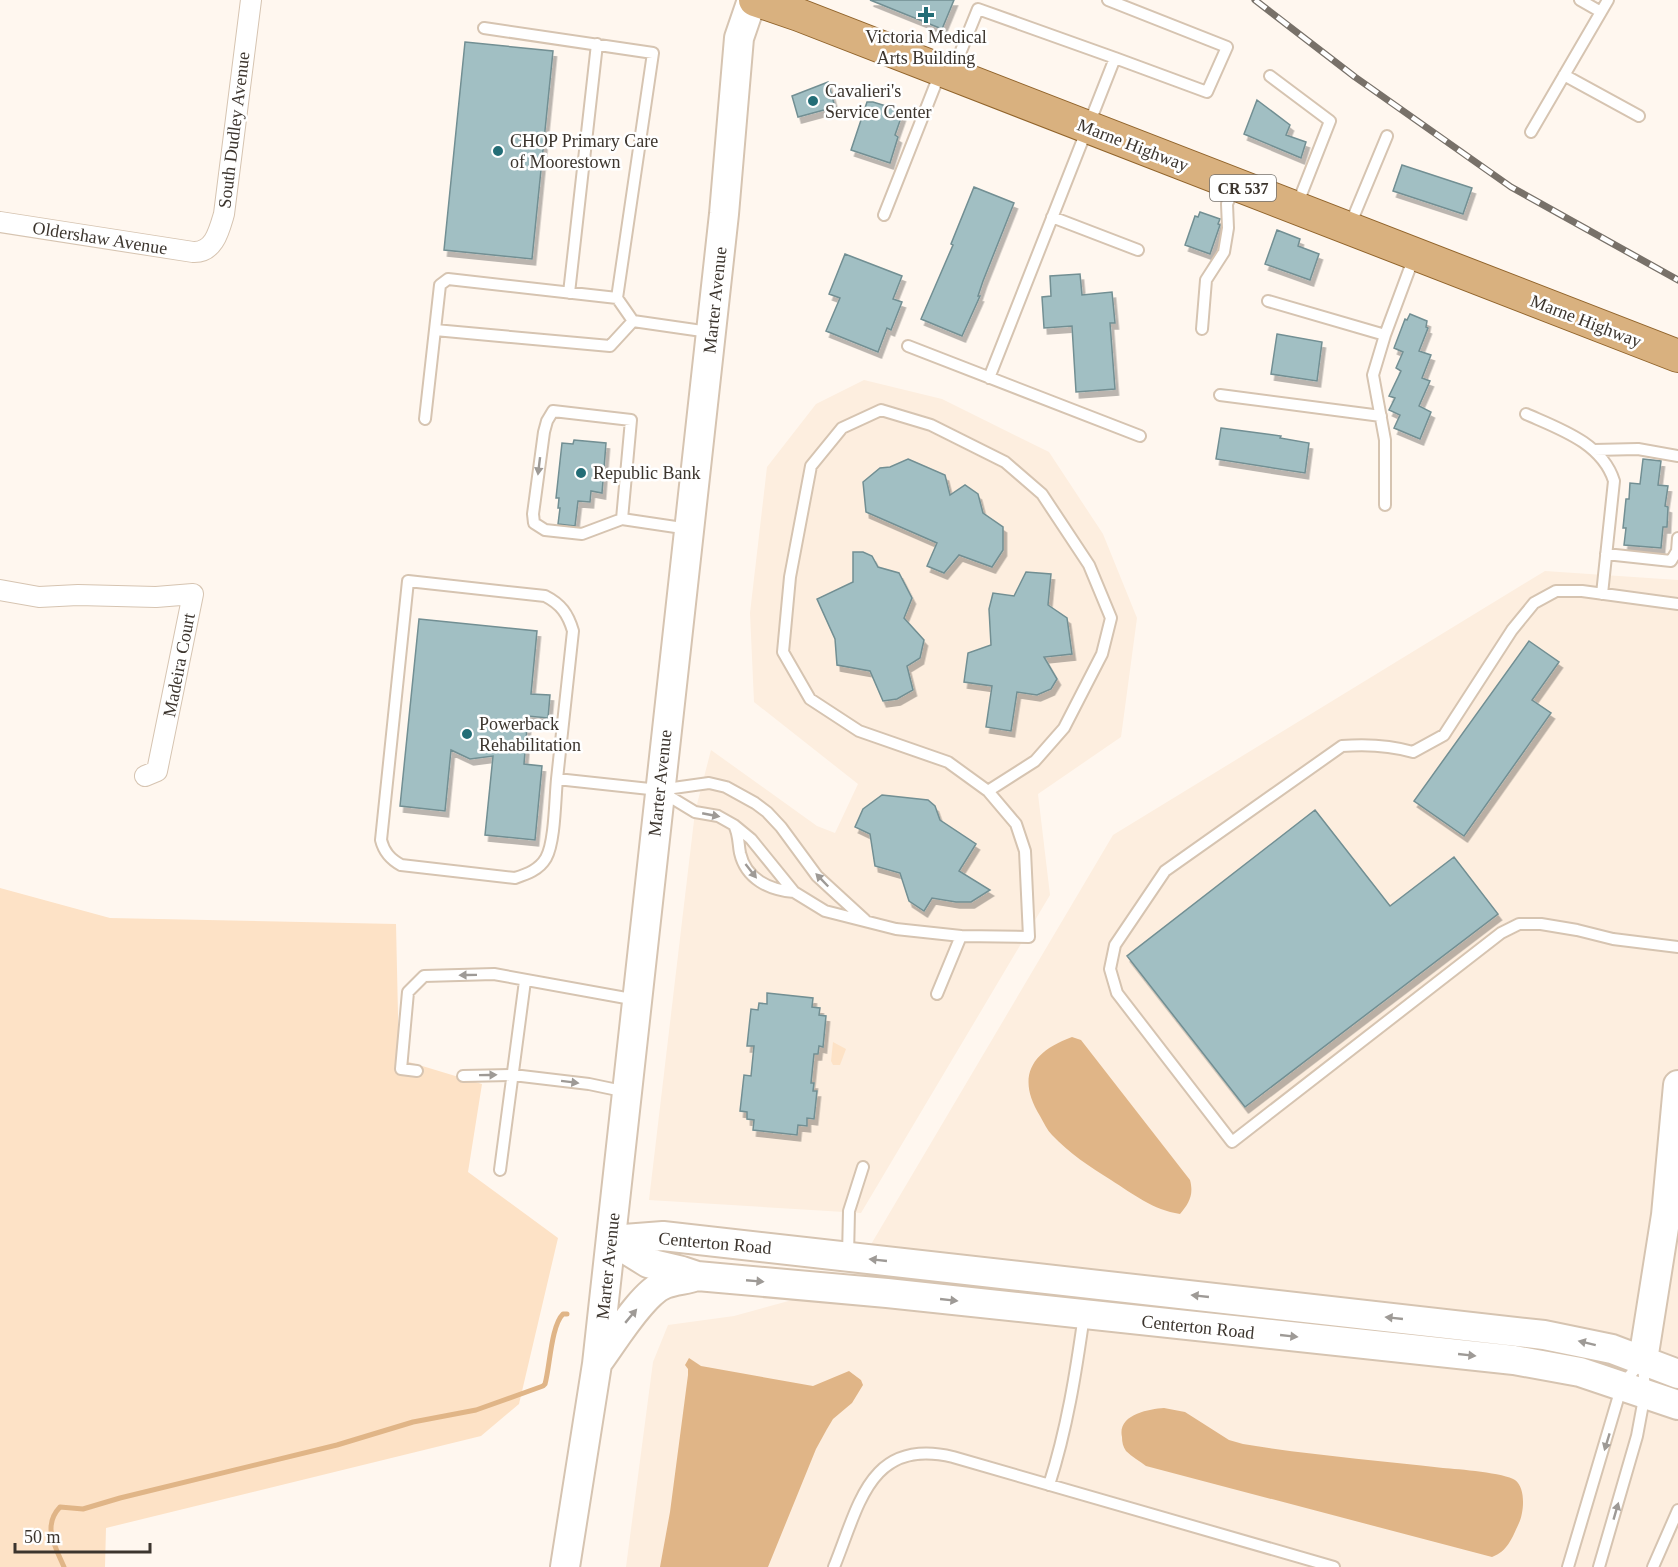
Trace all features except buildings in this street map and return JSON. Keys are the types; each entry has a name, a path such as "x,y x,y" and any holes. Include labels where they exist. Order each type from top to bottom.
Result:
{"main road":[{"name":"Marne Highway","path":"753,0 799,15 1678,356"},
{"name":"Marter Avenue","path":"566,1567 597,1364 724,214 739,38 753,0"},
{"path":"1643,1360 1666,1215 1678,1085"},
{"name":"Centerton Road","path":"611,1240 663,1236 1544,1335 1603,1347 1678,1374"},
{"name":"Centerton Road","path":"611,1240 648,1263 697,1276 887,1293 1514,1360 1557,1367 1634,1389 1678,1405"},
{"path":"597,1364 627,1320 648,1297 664,1284 697,1276"}],"street":[{"name":"South Dudley Avenue","path":"201,253 216,238 224,214 251,0"},
{"name":"Oldershaw Avenue","path":"0,222 201,253"},
{"name":"Madeira Court","path":"0,590 39,597 78,595 156,597 193,594 157,771 145,776"}],"lane":[{"path":"884,215 946,72 980,4 1207,92 1227,47 1108,0"},
{"path":"1580,0 1601,12"},
{"path":"1531,132 1608,0"},
{"path":"484,28 653,53 617,298 633,321 711,332"},
{"path":"570,293 597,44"},
{"path":"989,378 1115,58"},
{"path":"1564,75 1639,116"},
{"path":"1270,76 1330,121 1296,208"},
{"path":"1348,228 1387,136"},
{"path":"1202,329 1206,280 1224,252 1228,228 1227,204 1235,184"},
{"path":"1052,217 1138,250"},
{"path":"1385,506 1385,440 1373,375 1415,254"},
{"path":"426,420 440,285 448,279 617,298"},
{"path":"1268,301 1385,335"},
{"path":"435,330 610,346 633,321"},
{"path":"908,346 1140,436"},
{"path":"1220,395 1381,416"},
{"path":"659,790 695,812 718,816 734,825 751,839 794,892 825,911 896,929 961,936 1029,937 1025,851 1016,824 988,791 948,762 860,732 810,699 783,651 790,577 811,466 842,428 881,410 931,425 1005,462 1042,494 1089,565 1111,618 1102,654 1064,728 1035,761 988,791"},
{"path":"622,519 631,420 554,411 547,421 544,432 533,514 534,523 545,530 582,534 622,519 689,529"},
{"path":"1526,414 1572,434 1594,450 1610,469 1614,481 1602,594"},
{"path":"1594,450 1638,449 1678,456"},
{"path":"1606,554 1671,561 1677,550 1678,538"},
{"path":"408,581 545,596 564,610 573,631 557,779 550,846 546,858 538,868 527,874 515,878 401,865 387,855 381,840 408,581"},
{"path":"1678,604 1602,594 1556,591 1534,603 1512,630 1444,735 1413,752 1393,746 1367,744 1342,746 1166,871 1115,945 1110,969 1117,993 1233,1142 1501,933 1519,924 1541,924 1613,939 1678,947"},
{"path":"557,779 659,790 709,783 726,787 755,803 781,827 817,876 865,920"},
{"path":"734,825 738,834 740,853 752,874 772,889 794,892"},
{"path":"937,994 961,936"},
{"path":"417,1071 401,1069 408,992 424,975 494,974 637,1000"},
{"path":"500,1170 525,981"},
{"path":"463,1076 513,1075 589,1084 627,1092"},
{"path":"848,1257 849,1211 863,1167"},
{"path":"1049,1485 1073,1392 1084,1314"},
{"path":"1568,1567 1643,1360"},
{"path":"1599,1567 1637,1436 1634,1389 1643,1360"},
{"path":"834,1567 868,1484 885,1465 905,1456 925,1452 1334,1567"},
{"path":"1653,1567 1678,1510"}],"shaded area":[{"path":"864,380 942,399 1049,452 1103,534 1137,618 1121,737 1038,794 1050,895 861,1213 649,1200 695,812 711,750 817,826 835,833 858,784 754,702 750,613 767,467 816,404"},
{"path":"1545,571 1678,580 1678,1567 626,1567 653,1362 668,1325 734,1316 847,1285 1113,835"},
{"path":"0,888 110,918 396,924 399,1059 482,1084 468,1172 558,1238 519,1404 481,1436 106,1528 105,1567 0,1567"},
{"path":"1072,1037 1081,1040 1190,1180 1190,1198 1180,1214 1161,1209 1127,1191 1073,1154 1047,1129 1033,1102 1029,1089 1029,1078 1038,1058 1046,1050"},
{"path":"833,1042 846,1049 840,1065 833,1065 831,1061"},
{"path":"689,1358 701,1366 813,1386 849,1371 861,1380 863,1385 852,1403 833,1419 816,1449 768,1567 660,1567 670,1512 688,1375 685,1365"},
{"path":"1164,1408 1185,1412 1229,1440 1243,1444 1502,1475 1519,1484 1523,1500 1521,1518 1509,1543 1492,1557 1146,1466 1125,1449 1122,1443 1122,1429 1124,1423 1135,1415"}],"waterway":[{"path":"64,1567 54,1544 51,1529 52,1521 60,1507 83,1509 337,1445 413,1422 476,1410 543,1386 556,1327 563,1314 567,1314"}],"railway":[{"path":"1255,0 1355,77 1511,187 1678,280"}],"place":[{"name":"Victoria Medical Arts Building","path":"926,15"},
{"name":"Cavalieri's Service Center","path":"813,101"},
{"name":"CHOP Primary Care of Moorestown","path":"498,151"},
{"name":"Republic Bank","path":"581,473"},
{"name":"Powerback Rehabilitation","path":"467,734"}]}
